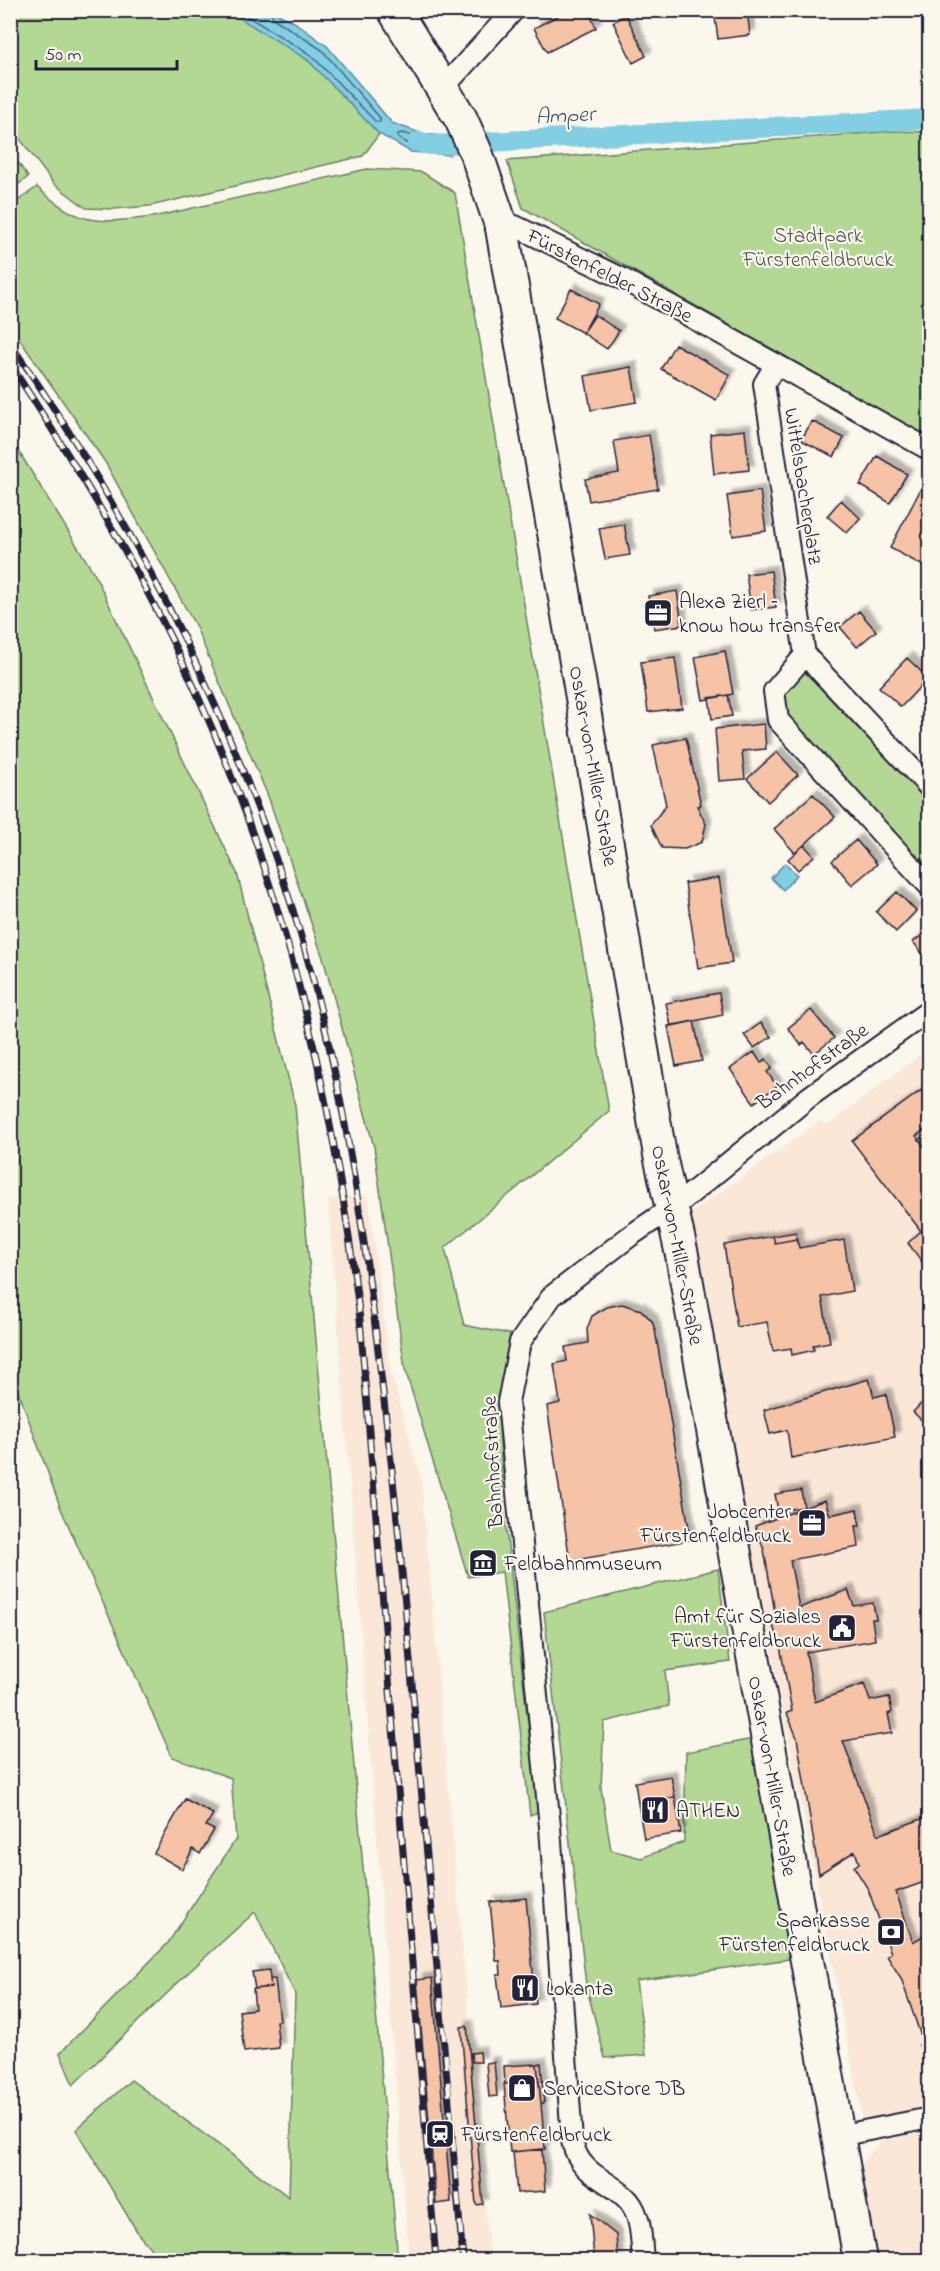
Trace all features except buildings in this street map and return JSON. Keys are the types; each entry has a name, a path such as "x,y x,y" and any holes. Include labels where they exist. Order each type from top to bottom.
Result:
{"main road":[{"name":"Fürstenfelder Straße","path":"394,10 460,119 477,155 502,228"},
{"name":"Oskar-von-Miller-Straße","path":"502,228 660,1155 673,1208 860,2260"}],"street":[{"path":"443,88 514,10"},
{"name":"Fürstenfelder Straße","path":"502,228 515,226 621,278 930,450"},
{"name":"Wittelsbacherplatz","path":"776,364 764,384 806,655"},
{"path":"930,788 806,655 774,691 778,720 930,887"},
{"name":"Bahnhofstraße","path":"643,2260 636,2214 629,2201 581,2164 572,2141 551,1838 508,1402 520,1342 552,1296 630,1236 673,1208 808,1097 930,1010"},
{"path":"838,2136 930,2118"}],"shaded area":[{"path":"929,1048 930,1734 922,1737 930,1750 929,2108 863,2122 687,1216 820,1121 827,1126"},
{"path":"368,1195 391,1373 421,1478 490,2260 409,2260 328,1199"},
{"path":"929,2132 929,2260 876,2260 860,2173 864,2159 884,2140"}],"green space":[{"path":"228,10 308,60 379,134 363,156 150,206 114,209 86,208 53,183 11,127 11,11"},
{"name":"Stadtpark Fürstenfeldbruck","path":"894,131 929,132 929,438 523,208 507,161"},
{"path":"11,152 28,177 10,190"},
{"path":"367,169 422,172 455,193 609,1111 445,1248 464,1325 510,1334 498,1402 504,1511 538,1812 530,1815 502,1572 468,1577 405,1369 374,1147 324,961 268,796 195,625 105,462 11,327 11,206 37,187 52,200 78,216 103,221 153,217"},
{"path":"11,439 94,573 237,873 295,1105 398,2260 161,2260 139,2235 76,2130 131,2080 289,2197 295,1994 255,1912 190,1971 73,2085 60,2053 168,1943 236,1839 231,1778 172,1757 61,1509 11,1371"},
{"path":"805,672 929,803 929,876 786,716 784,694"},
{"path":"718,1569 730,1662 665,1671 669,1706 604,1722 601,1788 611,1850 641,1858 684,1842 686,1752 753,1739 789,1959 636,1981 646,2055 605,2058 586,1985 544,1612"}],"water":[{"path":"228,11 272,11 294,22 327,46 392,123 420,133 441,136 450,155 411,152 379,134 308,60"},
{"path":"785,863 797,875 783,890 771,878"}],"waterway":[{"name":"Amper","path":"418,142 431,145 930,119"}],"railway":[{"path":"10,343 96,476 136,545 207,686 238,759 292,907 329,1045 366,1257 392,1470 463,2260"},
{"path":"10,364 108,522 153,603 194,687 227,764 255,841 302,997 320,1076 336,1155 360,1319 436,2260"}],"place":[{"name":"Alexa Zierl – know how transfer","path":"658,613"},
{"name":"Jobcenter Fürstenfeldbruck","path":"812,1523"},
{"name":"Feldbahnmuseum","path":"483,1563"},
{"name":"Amt für Soziales Fürstenfeldbruck","path":"842,1628"},
{"name":"ATHEN","path":"655,1810"},
{"name":"Sparkasse Fürstenfeldbruck","path":"891,1932"},
{"name":"Lokanta","path":"525,1988"},
{"name":"ServiceStore DB","path":"522,2088"},
{"name":"Fürstenfeldbruck","path":"440,2134"}]}
